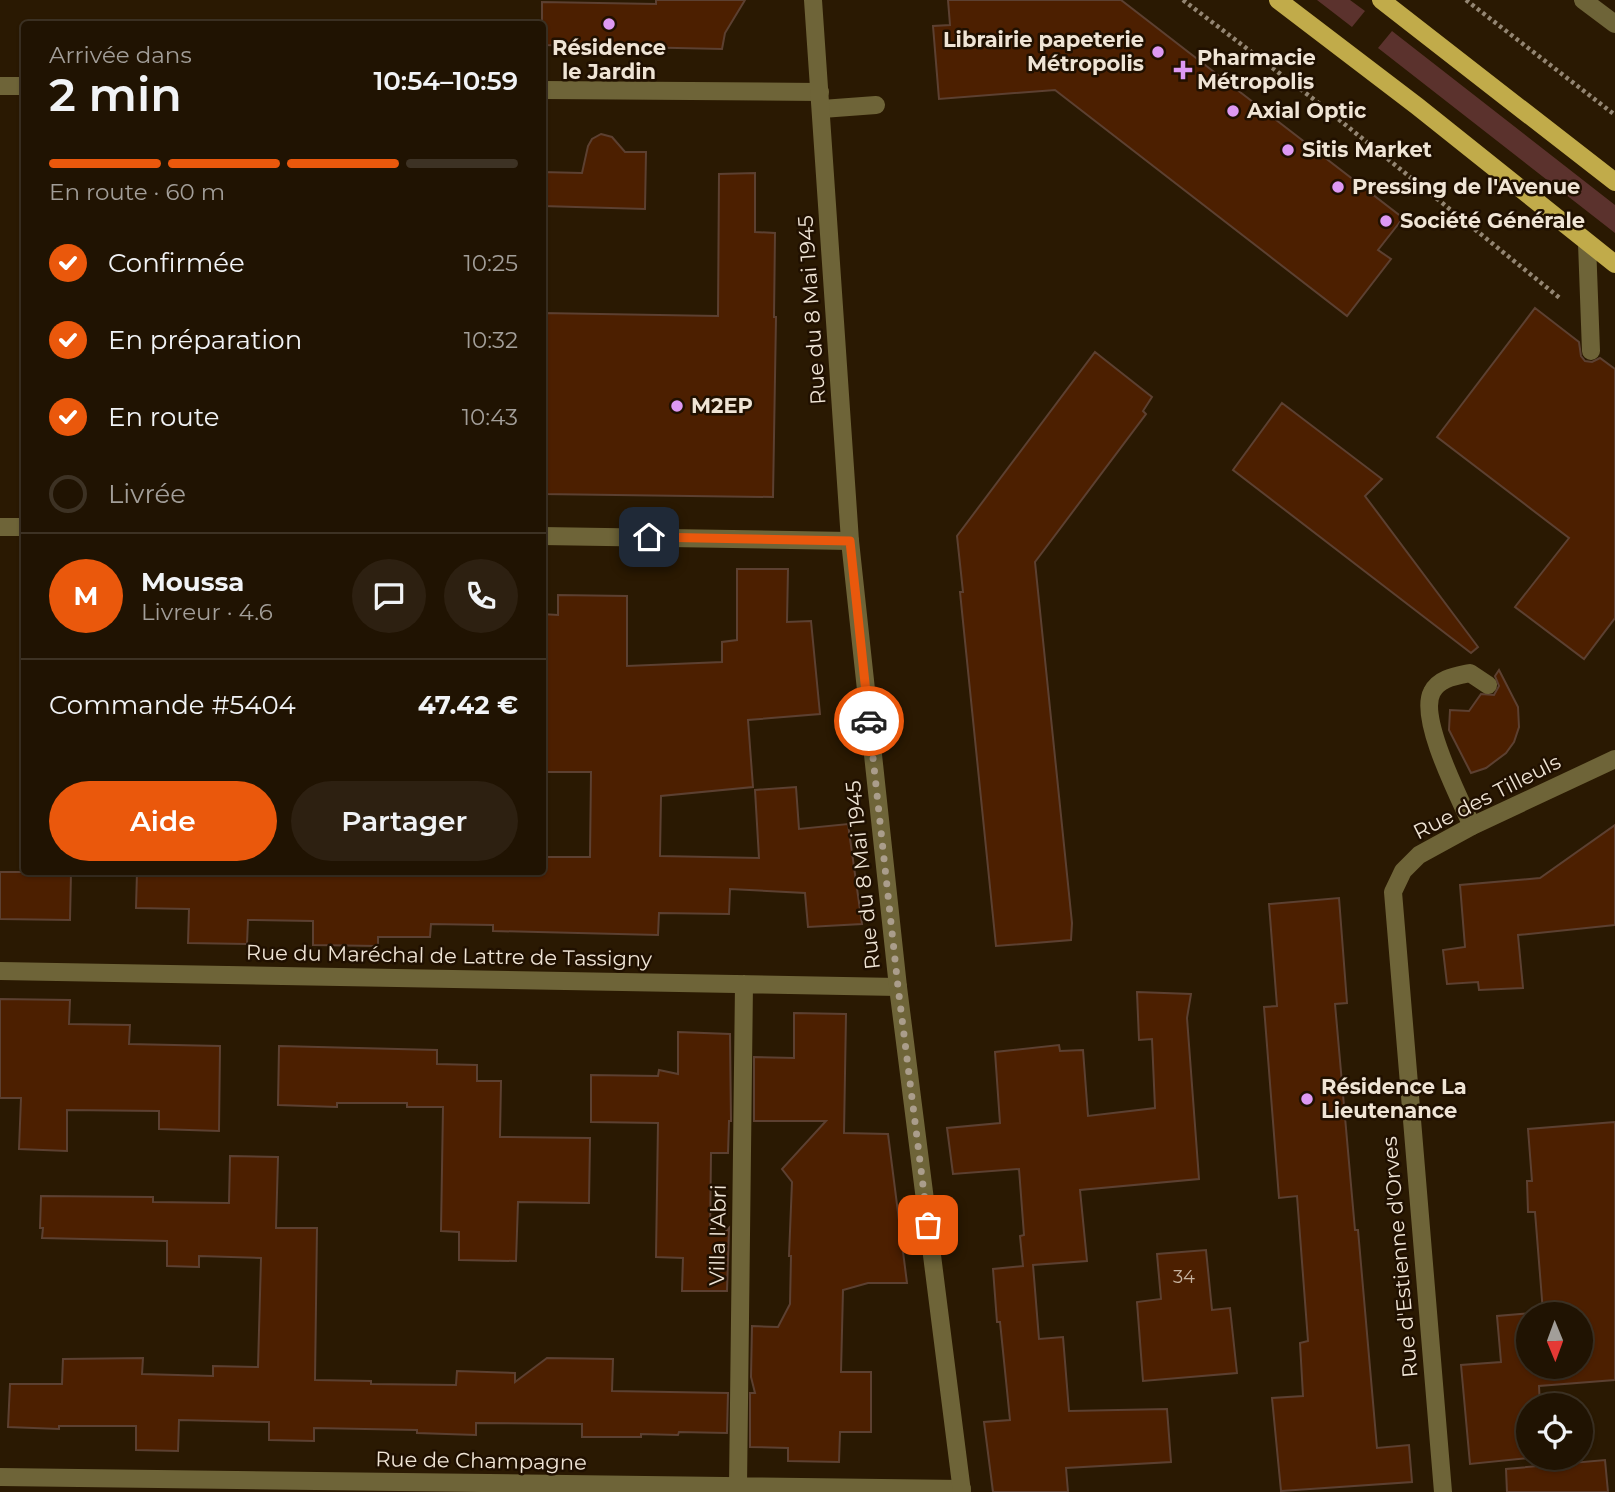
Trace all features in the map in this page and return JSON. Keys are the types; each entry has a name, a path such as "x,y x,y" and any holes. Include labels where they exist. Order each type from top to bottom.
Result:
{"main road":[{"path":"1278,0 1417,106 1615,264"},
{"path":"1381,0 1615,182"}],"street":[{"name":"Rue du 8 Mai 1945","path":"813,0 850,541 898,987 962,1490"},
{"path":"1583,0 1615,24"},
{"path":"0,86 21,86"},
{"path":"546,90 821,100 876,105"},
{"path":"1587,243 1591,351"},
{"path":"0,527 21,527"},
{"path":"546,536 850,541"},
{"path":"1472,826 1428,716 1432,692 1448,677 1470,673 1488,685"},
{"name":"Rue des Tilleuls","path":"1393,892 1404,871 1419,855 1472,826 1615,759"},
{"name":"Rue d'Estienne d'Orves","path":"1393,892 1443,1492"},
{"name":"Rue du Maréchal de Lattre de Tassigny","path":"0,971 898,987"},
{"name":"Villa l'Abri","path":"738,1487 744,984"},
{"name":"Rue de Champagne","path":"0,1477 962,1490"}],"path":[{"path":"1183,0 1316,101 1563,301"},
{"path":"1466,0 1615,115"}],"shaded area":[{"path":"1317,0 1350,0 1365,11 1352,27"},
{"path":"1392,31 1615,205 1615,233 1378,48"}],"building":[{"name":"Résidence le Jardin","path":"656,0 745,0 725,33 722,49 546,45 546,21 542,21 542,2 656,4"},
{"path":"948,0 1121,0 1403,218 1378,250 1391,259 1347,316 1055,90 939,99 933,26 950,25"},
{"path":"601,134 612,137 625,152 646,152 645,209 546,206 546,172 582,173 592,139"},
{"name":"M2EP","path":"755,173 755,232 775,233 773,497 546,494 546,313 718,316 719,174"},
{"path":"1535,308 1579,342 1581,356 1585,361 1592,362 1600,358 1615,369 1615,618 1584,659 1515,607 1569,538 1437,437"},
{"path":"1095,352 1152,397 1143,411 1146,414 1035,562 1072,923 1071,940 996,946 960,592 963,592 957,536"},
{"path":"1282,403 1382,479 1365,496 1478,647 1471,653 1233,470"},
{"path":"737,569 788,569 787,622 811,621 820,714 748,720 753,787 661,796 660,856 759,858 755,790 796,787 799,829 848,824 862,924 808,927 805,893 730,889 729,914 659,913 658,935 493,931 493,925 431,924 430,937 378,937 378,946 313,945 313,921 248,920 247,944 188,943 189,909 136,908 137,875 546,875 546,857 590,857 591,772 546,772 546,614 558,615 558,595 627,596 627,666 722,662 722,642 737,640"},
{"path":"1499,670 1518,707 1519,727 1514,742 1506,753 1486,768 1471,773 1449,730 1450,710 1469,711 1481,694 1494,695 1499,686 1495,676"},
{"path":"1615,825 1615,925 1518,935 1523,988 1479,990 1478,982 1447,984 1443,950 1465,947 1460,885 1540,878"},
{"path":"0,872 21,872 21,875 71,875 70,920 0,919"},
{"path":"1339,898 1347,1003 1335,1004 1377,1448 1409,1445 1412,1482 1281,1491 1272,1398 1303,1396 1300,1343 1308,1341 1297,1196 1279,1198 1264,1007 1277,1006 1269,904"},
{"path":"1137,992 1191,994 1187,1018 1199,1179 1080,1190 1087,1261 1033,1265 1039,1339 1063,1337 1069,1411 1167,1409 1171,1462 1066,1468 1068,1492 993,1492 984,1422 1010,1420 993,1269 1023,1266 1020,1236 1024,1235 1019,1169 953,1174 947,1128 1000,1123 995,1052 1059,1045 1060,1051 1083,1050 1088,1116 1155,1108 1152,1039 1139,1040"},
{"path":"0,999 70,1000 69,1024 130,1025 129,1044 220,1046 219,1131 159,1129 159,1111 67,1110 67,1151 19,1149 21,1098 0,1098"},
{"path":"794,1013 846,1014 844,1133 888,1134 907,1283 868,1283 843,1290 841,1372 871,1372 871,1432 840,1432 839,1462 788,1461 788,1448 750,1447 750,1393 755,1393 751,1377 752,1326 778,1327 790,1304 792,1182 782,1169 826,1121 754,1121 754,1057 794,1058"},
{"path":"678,1032 730,1034 731,1121 728,1153 711,1153 710,1236 721,1236 729,1228 727,1291 682,1291 683,1258 656,1257 658,1123 591,1122 591,1075 658,1076 659,1070 678,1074"},
{"path":"279,1046 437,1050 437,1064 477,1065 477,1081 501,1081 500,1137 590,1138 589,1203 518,1202 516,1261 459,1260 459,1232 441,1231 443,1107 407,1107 407,1103 337,1103 337,1107 278,1105"},
{"path":"1615,1122 1615,1380 1539,1386 1539,1393 1516,1393 1516,1459 1470,1464 1461,1365 1501,1362 1497,1316 1516,1314 1516,1379 1593,1379 1593,1302 1542,1302 1535,1212 1528,1212 1527,1181 1532,1181 1528,1129"},
{"path":"230,1156 278,1157 276,1228 317,1228 315,1380 456,1385 457,1371 515,1373 515,1382 547,1358 613,1359 612,1391 728,1393 727,1433 679,1432 678,1435 641,1434 641,1437 582,1437 582,1424 476,1423 476,1435 417,1433 417,1430 314,1428 314,1441 269,1440 269,1422 179,1420 178,1451 136,1450 136,1426 59,1426 59,1429 8,1427 10,1384 62,1384 63,1359 143,1358 142,1374 213,1376 213,1366 258,1367 261,1258 199,1256 199,1267 167,1266 167,1241 42,1238 43,1228 40,1228 41,1196 153,1197 153,1202 229,1203"},
{"path":"1206,1250 1212,1310 1230,1308 1237,1373 1143,1381 1137,1302 1161,1299 1157,1254"},
{"path":"1605,1460 1608,1492 1507,1492 1506,1469 1593,1470 1593,1461"}],"way so far":[{"path":"869,721 898,987 928,1225"}],"place":[{"name":"Résidence le Jardin","path":"609,24"},
{"name":"Librairie papeterie Métropolis","path":"1158,52"},
{"name":"Pharmacie Métropolis","path":"1183,70"},
{"name":"Axial Optic","path":"1233,111"},
{"name":"Sitis Market","path":"1288,150"},
{"name":"Pressing de l'Avenue","path":"1338,187"},
{"name":"Société Générale","path":"1386,221"},
{"name":"M2EP","path":"677,406"},
{"name":"Résidence La Lieutenance","path":"1307,1099"}],"route":[{"path":"649,537 850,541 869,721"}]}
